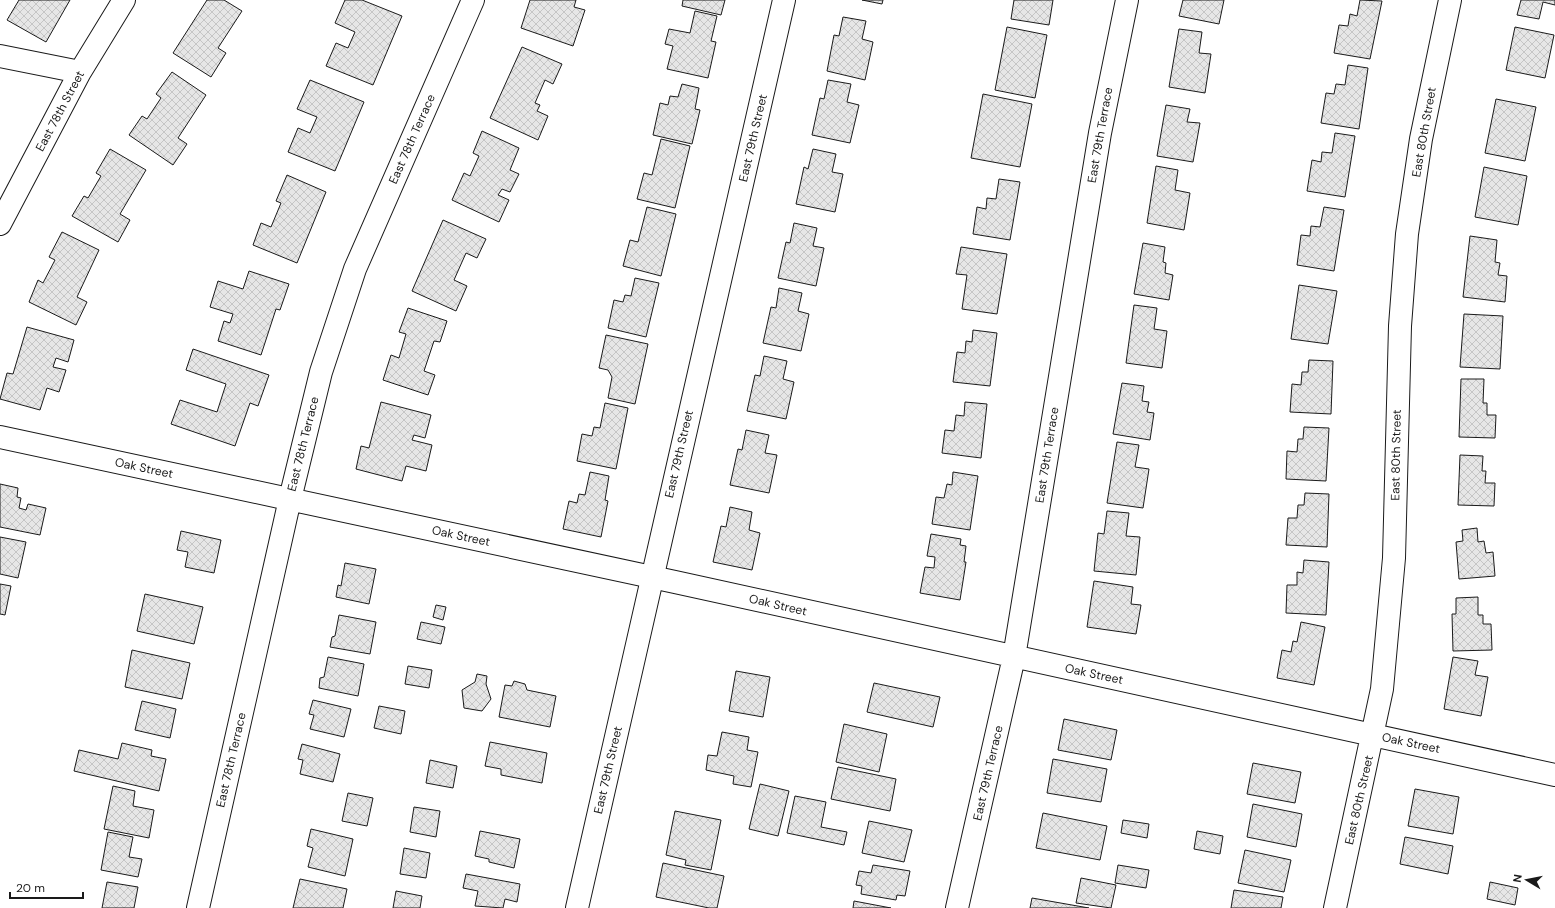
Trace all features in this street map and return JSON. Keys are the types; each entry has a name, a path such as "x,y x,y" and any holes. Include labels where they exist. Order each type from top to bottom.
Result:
{"street":[{"name":"East 78th Street","path":"0,224 80,72 124,0"},
{"name":"East 78th Terrace","path":"198,908 290,499 321,372 355,269 473,0"},
{"name":"East 79th Street","path":"576,908 784,0"},
{"name":"East 79th Terrace","path":"957,908 1014,657 1100,133 1127,0"},
{"name":"East 80th Street","path":"1335,908 1382,689 1393,566 1400,326 1408,234 1421,140 1450,0"},
{"path":"0,56 80,72"},
{"name":"Oak Street","path":"0,437 651,577 1555,775"}],"building":[{"path":"19,0 70,0 46,42 7,20"},
{"path":"207,0 224,0 242,11 218,48 226,53 211,77 173,53"},
{"path":"345,0 362,0 402,16 373,85 326,66 336,43 348,48 355,32 335,23"},
{"path":"530,0 576,0 574,7 585,10 573,46 521,28"},
{"path":"683,0 725,0 721,15 682,6"},
{"path":"862,0 883,0 882,4"},
{"path":"1014,0 1053,0 1049,25 1011,19"},
{"path":"1183,0 1224,0 1219,24 1179,16"},
{"path":"1360,0 1382,1 1370,59 1334,53 1339,25 1348,26 1350,14 1357,16"},
{"path":"1521,0 1555,0 1555,5 1543,2 1539,19 1517,15"},
{"path":"695,11 717,16 711,41 716,42 708,78 667,69 673,46 665,44 669,29 690,33"},
{"path":"843,17 866,21 862,39 873,42 865,80 827,71 834,35 839,36"},
{"path":"1007,27 1047,35 1035,98 995,90"},
{"path":"1515,27 1554,35 1545,78 1506,70"},
{"path":"1179,29 1202,32 1199,53 1211,54 1205,93 1169,87"},
{"path":"522,47 562,64 553,84 545,80 535,103 540,105 537,111 548,116 538,140 490,118"},
{"path":"1348,65 1368,68 1359,129 1321,123 1326,93 1334,94 1336,84 1345,85"},
{"path":"172,72 206,95 178,138 187,144 173,165 129,135 142,116 147,119 161,98 156,94"},
{"path":"310,80 364,102 335,171 288,152 298,128 310,133 317,117 297,109"},
{"path":"828,80 851,84 847,102 859,105 850,143 812,135 820,98 824,99"},
{"path":"682,84 699,88 695,109 700,110 692,144 653,135 660,103 668,105 670,96 678,97"},
{"path":"983,94 1032,104 1020,167 971,158"},
{"path":"1496,99 1536,107 1525,161 1485,153"},
{"path":"1166,105 1190,109 1187,122 1200,123 1193,162 1157,156"},
{"path":"482,131 519,148 510,170 519,174 510,192 502,189 498,195 509,200 499,222 452,200 464,173 470,176 479,156 473,153"},
{"path":"1335,133 1355,136 1345,197 1307,191 1312,160 1321,162 1322,152 1332,153"},
{"path":"661,139 690,146 675,208 637,199 644,173 652,175"},
{"path":"110,149 146,170 120,214 130,220 118,242 72,216 84,196 88,198 101,176 96,173"},
{"path":"813,149 836,154 832,172 843,174 835,212 796,204 804,167 808,169"},
{"path":"1156,166 1178,170 1175,190 1190,193 1184,230 1147,223"},
{"path":"1484,167 1527,176 1518,225 1475,217"},
{"path":"287,175 326,192 297,263 253,245 261,223 271,227 281,203 276,201"},
{"path":"999,179 1020,182 1010,240 973,234 977,207 986,209 987,198 996,199"},
{"path":"647,207 676,214 661,276 623,266 630,240 638,242"},
{"path":"1324,207 1344,210 1334,271 1297,265 1301,235 1310,236 1311,226 1320,227"},
{"path":"443,220 486,239 477,258 466,253 454,280 467,286 456,311 412,291"},
{"path":"794,223 817,228 813,246 824,248 816,286 778,278 786,242 790,243"},
{"path":"62,232 99,250 77,297 87,302 76,325 29,302 38,280 43,283 55,260 49,257"},
{"path":"1470,236 1497,240 1495,262 1500,263 1498,275 1507,276 1505,302 1463,297"},
{"path":"1143,243 1165,247 1163,262 1166,263 1165,273 1173,275 1169,300 1134,294"},
{"path":"961,247 1007,254 997,314 962,309 967,275 956,274"},
{"path":"249,271 289,284 280,310 276,309 261,355 218,341 224,321 230,323 233,314 210,307 218,281 243,289"},
{"path":"635,278 659,283 646,337 608,328 614,300 623,302 625,295 631,296"},
{"path":"1299,285 1337,291 1328,344 1291,339"},
{"path":"779,288 802,293 798,311 809,314 801,351 763,343 771,307 776,308"},
{"path":"1134,305 1157,308 1154,329 1167,331 1162,368 1126,363"},
{"path":"408,308 447,321 440,342 434,341 424,371 435,375 428,395 383,380 391,355 399,358 406,334 399,332"},
{"path":"1464,314 1503,316 1500,369 1460,367"},
{"path":"27,327 74,340 68,362 56,358 53,367 66,370 59,392 47,388 40,410 0,399 7,373 13,374"},
{"path":"973,330 997,333 990,386 953,382 957,352 965,353 966,341 972,342"},
{"path":"606,335 648,344 635,404 608,398 612,377 608,370 599,368"},
{"path":"193,349 269,375 258,406 250,403 235,446 171,424 180,400 217,412 226,384 186,370"},
{"path":"764,356 787,361 783,379 794,382 786,419 747,411 755,375 760,376"},
{"path":"1309,360 1333,361 1331,414 1290,412 1292,384 1301,385 1302,372 1308,372"},
{"path":"1461,379 1484,379 1483,403 1487,403 1487,415 1496,415 1495,438 1459,437"},
{"path":"1122,383 1144,386 1142,401 1149,402 1147,412 1154,413 1150,440 1113,434"},
{"path":"381,402 431,415 425,438 414,435 412,440 432,445 426,471 406,466 402,481 356,469 361,446 369,448"},
{"path":"965,402 987,404 981,458 942,453 945,430 954,431 956,415 964,416"},
{"path":"605,403 628,408 616,469 577,461 582,434 592,436 594,427 600,428"},
{"path":"1304,427 1329,428 1326,481 1286,479 1287,451 1297,452 1298,439 1303,439"},
{"path":"746,430 769,435 765,453 777,455 769,493 730,485 738,449 742,450"},
{"path":"1117,442 1139,445 1135,467 1149,469 1143,508 1107,503"},
{"path":"1460,455 1483,456 1482,471 1486,471 1485,483 1495,483 1494,506 1458,505"},
{"path":"590,472 609,476 605,500 608,501 601,537 563,529 569,501 577,503 579,494 585,495"},
{"path":"953,472 978,476 970,530 932,524 936,497 944,498 947,484 952,485"},
{"path":"0,484 18,488 17,497 21,498 19,508 26,510 28,504 46,508 40,535 0,527"},
{"path":"1305,493 1329,494 1327,547 1286,545 1288,518 1297,518 1298,505 1304,505"},
{"path":"730,507 752,512 749,530 760,533 752,570 713,562 721,526 726,527"},
{"path":"1107,511 1129,513 1126,536 1140,537 1136,575 1094,571 1098,533 1104,534"},
{"path":"1477,528 1478,542 1484,541 1486,553 1493,552 1495,576 1459,579 1456,542 1463,541 1462,530"},
{"path":"181,531 221,540 214,573 185,567 188,552 177,550"},
{"path":"931,534 961,539 960,545 966,546 964,562 966,562 960,600 920,593 925,567 934,568 935,557 927,556"},
{"path":"0,537 26,542 18,578 0,574"},
{"path":"1304,560 1329,562 1326,615 1286,613 1287,585 1297,585 1297,572 1303,573"},
{"path":"345,563 376,569 369,604 336,597 338,585 341,586"},
{"path":"1094,581 1133,587 1131,604 1141,605 1136,634 1087,627"},
{"path":"0,584 11,586 5,615 0,614"},
{"path":"145,594 203,607 194,644 137,631"},
{"path":"1478,597 1478,615 1483,615 1483,624 1491,624 1492,650 1453,651 1452,614 1456,614 1456,598"},
{"path":"436,605 446,607 443,620 433,617"},
{"path":"339,615 376,622 370,654 330,647 332,637 335,636"},
{"path":"421,622 445,627 441,644 417,639"},
{"path":"1301,622 1325,627 1314,685 1277,678 1282,650 1291,652 1293,641 1297,642"},
{"path":"132,650 190,663 182,699 125,687"},
{"path":"328,657 364,664 358,696 319,688 320,678 324,677"},
{"path":"1453,657 1478,661 1475,675 1488,677 1481,716 1444,709"},
{"path":"408,666 432,670 429,688 405,684"},
{"path":"736,671 770,677 763,717 729,711"},
{"path":"477,674 487,676 486,684 491,699 482,711 464,708 462,690 475,682"},
{"path":"514,681 525,684 527,690 556,696 550,727 499,717 505,685 512,686"},
{"path":"874,683 940,697 933,727 867,712"},
{"path":"313,700 351,709 344,737 310,729 314,715 309,714"},
{"path":"142,701 176,709 170,738 135,730"},
{"path":"379,706 405,711 401,734 374,728"},
{"path":"1064,719 1117,730 1111,760 1058,750"},
{"path":"844,724 887,734 879,772 836,762"},
{"path":"722,732 749,737 747,750 758,752 751,787 733,784 734,776 706,770 708,755 717,756"},
{"path":"490,742 547,753 542,783 501,775 501,769 485,766"},
{"path":"122,743 152,750 151,756 166,759 159,791 74,771 79,750 118,759"},
{"path":"302,744 340,754 333,782 300,774 303,760 298,759"},
{"path":"1053,759 1107,769 1101,802 1047,793"},
{"path":"430,760 457,766 453,788 426,783"},
{"path":"1253,763 1301,772 1295,803 1247,794"},
{"path":"838,767 896,779 890,811 831,799"},
{"path":"760,784 789,791 778,836 749,829"},
{"path":"113,786 135,791 133,806 154,810 149,838 104,829"},
{"path":"1415,789 1459,797 1453,834 1408,826"},
{"path":"348,793 373,798 367,826 342,821"},
{"path":"795,796 826,802 821,827 847,832 844,845 787,833"},
{"path":"1253,804 1302,814 1296,847 1247,837"},
{"path":"414,807 440,811 436,837 410,832"},
{"path":"675,811 721,820 711,870 685,865 686,860 666,855"},
{"path":"1043,813 1107,826 1100,860 1036,848"},
{"path":"1123,820 1149,824 1147,838 1121,833"},
{"path":"869,821 912,830 904,862 862,853"},
{"path":"311,829 353,839 345,876 308,867 313,848 307,846"},
{"path":"480,831 520,839 514,868 489,862 489,859 475,856"},
{"path":"1197,831 1223,836 1220,854 1194,849"},
{"path":"108,832 133,837 129,857 142,859 138,877 101,870"},
{"path":"1405,837 1453,846 1448,874 1400,864"},
{"path":"404,848 430,853 426,878 400,874"},
{"path":"1245,850 1291,860 1284,892 1238,883"},
{"path":"663,863 724,876 717,908 709,908 656,897"},
{"path":"873,865 910,871 905,896 897,895 896,900 861,894 862,886 856,885 859,871 871,873"},
{"path":"1118,865 1149,870 1146,888 1115,883"},
{"path":"466,874 520,884 517,902 505,899 503,908 475,906 478,891 463,888"},
{"path":"1081,878 1116,885 1111,908 1076,903"},
{"path":"300,879 347,889 343,908 293,908"},
{"path":"107,882 138,887 134,908 102,908"},
{"path":"1490,882 1518,888 1515,905 1487,899"},
{"path":"1234,890 1283,897 1281,908 1231,908"},
{"path":"396,891 422,896 420,908 393,908"},
{"path":"1032,898 1089,908 1030,908"},
{"path":"854,901 891,908 853,908"}]}
